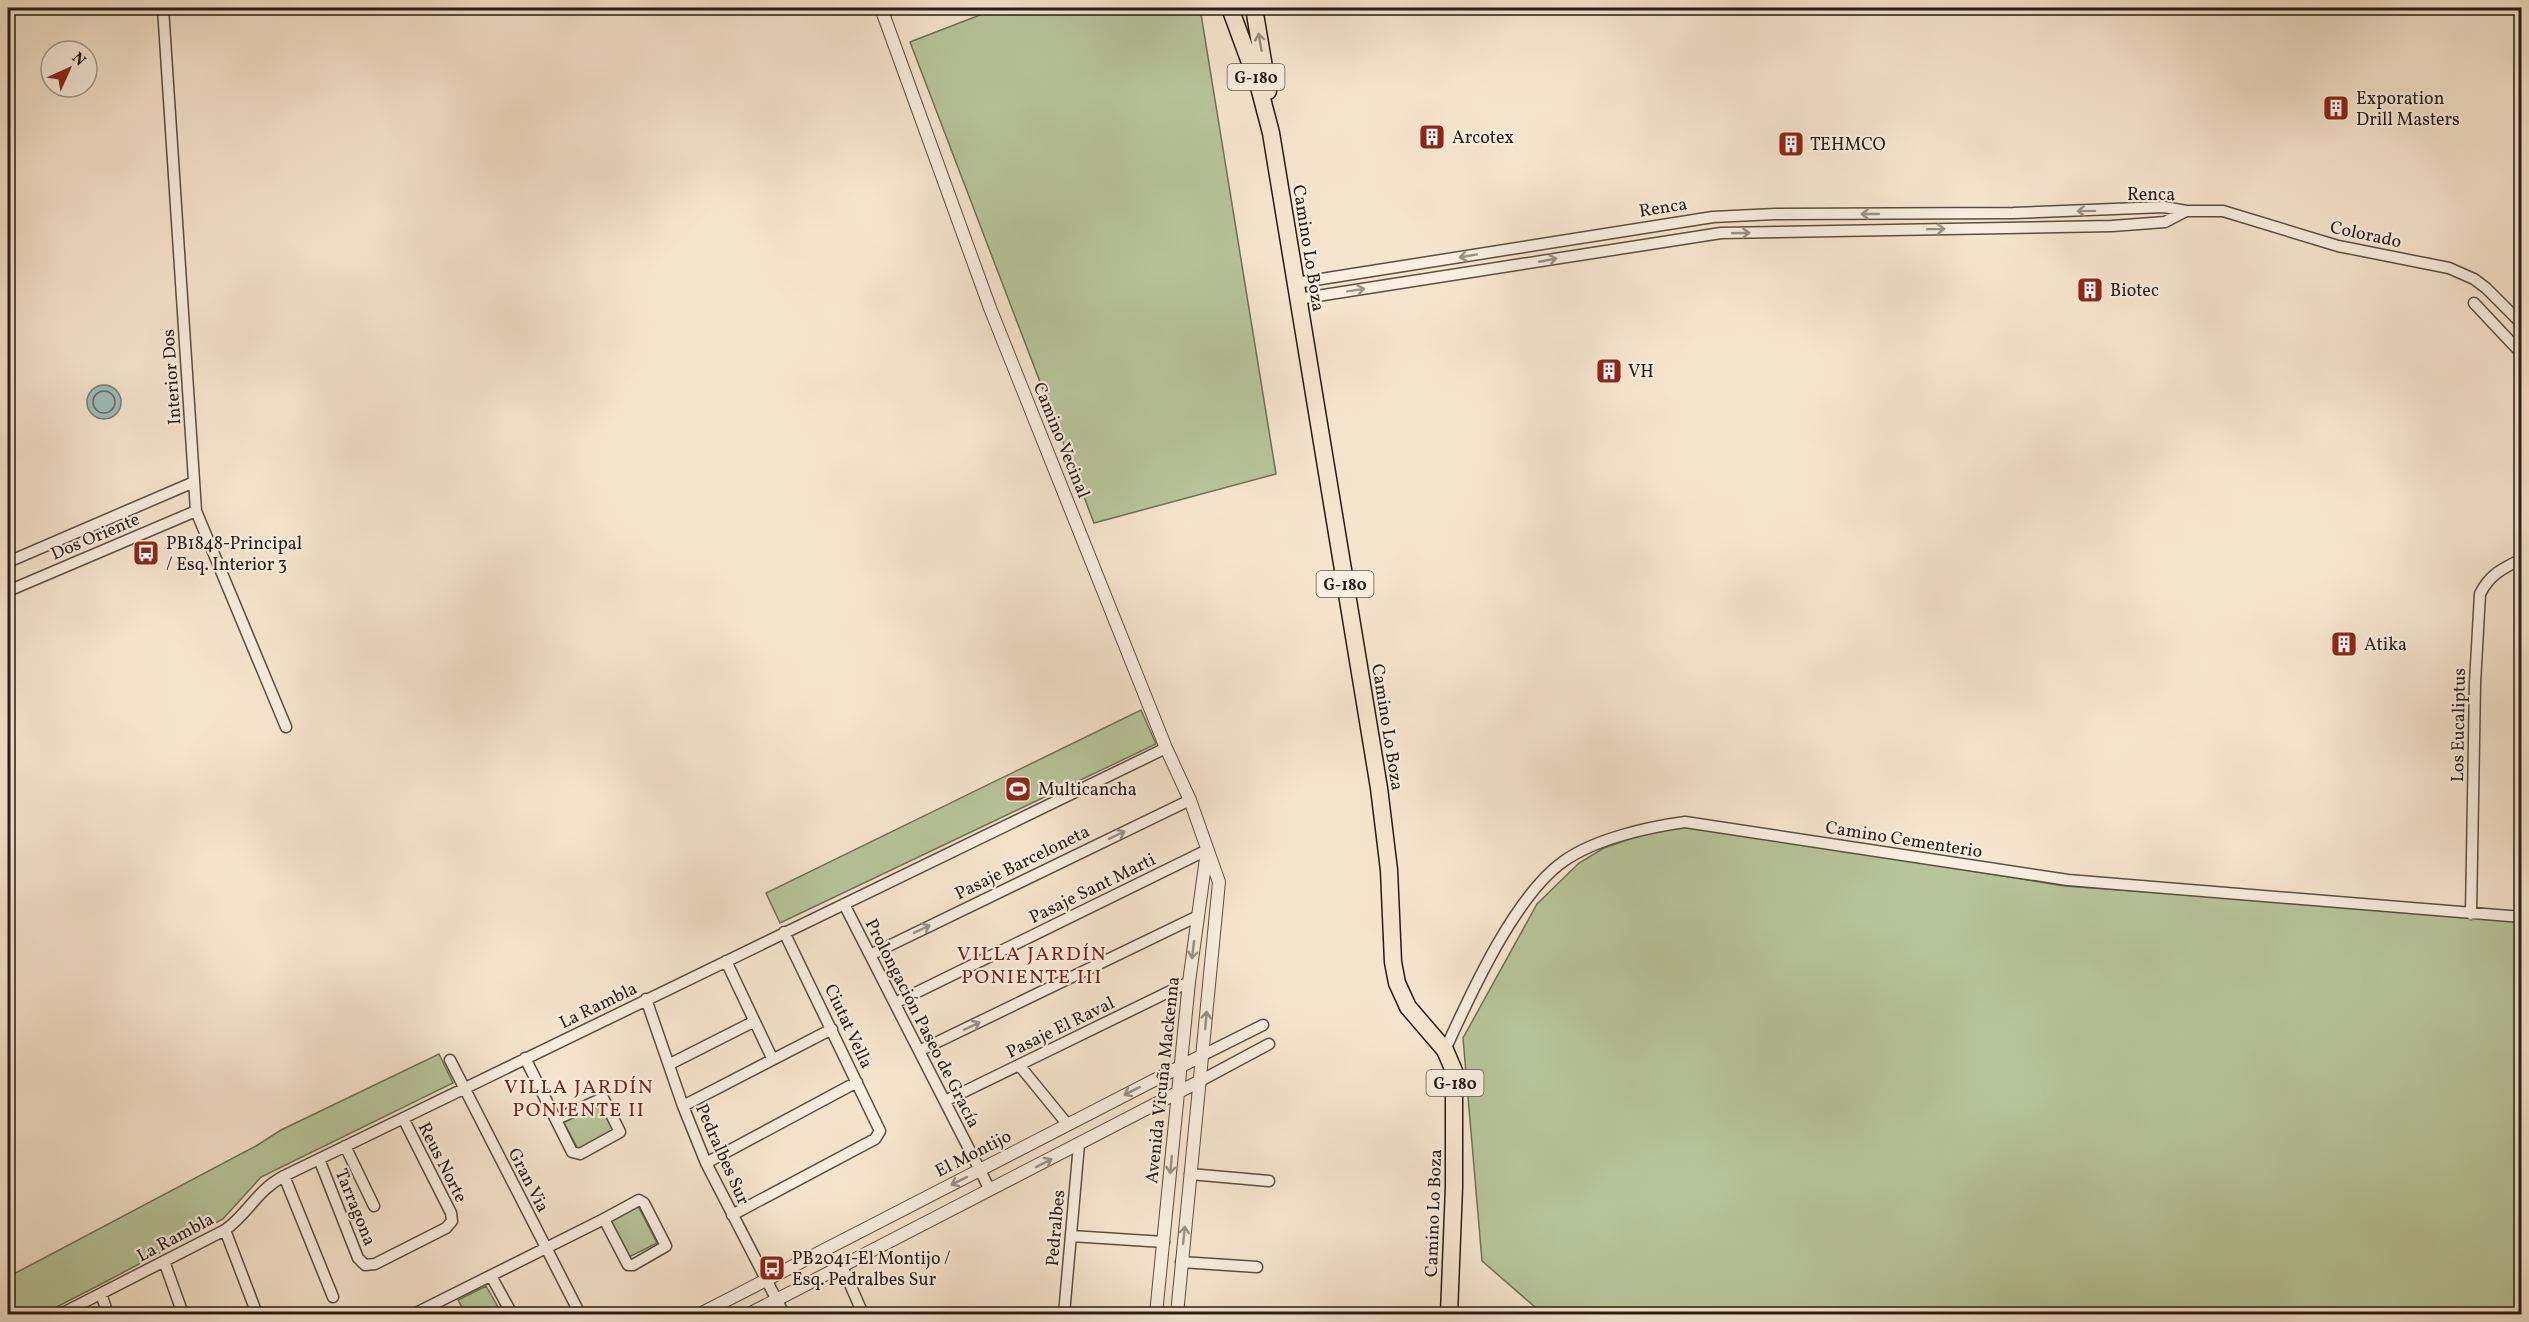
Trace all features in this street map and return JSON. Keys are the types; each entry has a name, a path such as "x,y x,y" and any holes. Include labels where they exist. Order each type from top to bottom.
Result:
{"main road":[{"name":"Camino Lo Boza","path":"1230,8 1259,87 1271,133"},
{"name":"Camino Lo Boza","path":"1254,8 1266,76 1271,133 1382,807 1389,870 1395,973 1400,993 1408,1007 1445,1050 1452,1062 1455,1081 1449,1314"}],"street":[{"name":"Interior Dos","path":"163,8 196,511 286,728"},
{"name":"Camino Vecinal","path":"881,8 994,318 1166,748 1190,800 1219,882"},
{"name":"Renca","path":"1297,291 1410,266 1694,219 1753,214 2113,210 2164,207 2186,211"},
{"path":"2112,226 2113,210"},
{"name":"Renca","path":"1297,291 1413,282 1612,248 1721,233 2112,226 2165,222 2186,211"},
{"name":"Colorado","path":"2186,211 2223,211 2338,246 2449,268 2474,279 2486,288 2522,324"},
{"path":"1609,232 1612,248"},
{"path":"1410,266 1413,282"},
{"path":"2474,303 2522,354"},
{"name":"Dos Oriente","path":"8,562 194,482"},
{"name":"Dos Oriente","path":"8,591 196,511"},
{"name":"Los Eucaliptus","path":"2471,914 2475,683 2480,594 2486,582 2496,572 2522,559"},
{"name":"La Rambla","path":"61,1314 225,1230 238,1219 265,1188 284,1176 1166,748"},
{"name":"Pasaje Barceloneta","path":"870,955 1190,800"},
{"name":"Camino Cementerio","path":"1445,1050 1470,995 1528,896 1547,875 1564,860 1584,850 1630,833 1676,823 1697,824 2068,880 2522,917"},
{"name":"Avenida Vicuña Mackenna","path":"1156,1314 1190,982 1207,850"},
{"name":"Pasaje Sant Marti","path":"895,1003 1207,850"},
{"name":"Avenida Vicuña Mackenna","path":"1177,1314 1219,882"},
{"name":"Prolongación Paseo de Gracía","path":"844,904 990,1190"},
{"path":"919,1051 1198,916"},
{"name":"Ciutat Vella","path":"732,1215 875,1139 879,1134 879,1128 784,932"},
{"path":"726,961 772,1058"},
{"name":"Pasaje El Raval","path":"945,1101 1190,982"},
{"name":"Pedralbes Sur","path":"646,999 683,1106 706,1163 784,1314"},
{"path":"670,1064 753,1022"},
{"name":"El Montijo","path":"700,1314 1263,1025"},
{"path":"683,1106 832,1029"},
{"path":"749,1314 1178,1094 1269,1044"},
{"path":"525,1058 557,1119 576,1154 620,1132 607,1100 599,1097 557,1119"},
{"name":"Gran Via","path":"450,1060 580,1314"},
{"path":"1019,1065 1068,1125"},
{"path":"706,1163 857,1082"},
{"name":"Reus Norte","path":"365,1265 375,1264 446,1228 452,1221 403,1118"},
{"name":"Pedralbes","path":"1064,1314 1079,1144"},
{"path":"345,1146 374,1206"},
{"name":"Tarragona","path":"319,1159 358,1258 365,1265"},
{"path":"1190,1174 1269,1180"},
{"path":"284,1176 333,1297"},
{"path":"414,1314 639,1200 644,1203 666,1246 633,1265 628,1265 604,1219"},
{"path":"225,1230 257,1314"},
{"path":"1071,1236 1164,1242"},
{"path":"164,1261 183,1314"},
{"path":"1181,1262 1257,1267"},
{"path":"842,1266 863,1314"},
{"path":"491,1276 512,1314"},
{"path":"101,1294 108,1314"}],"green space":[{"path":"998,8 1200,8 1276,474 1094,523 910,42"},
{"path":"1141,710 1156,744 780,923 766,893"},
{"path":"1665,827 1702,827 2064,886 2521,918 2521,1314 1543,1314 1482,1261 1463,1038 1537,904 1579,863 1604,848"},
{"path":"439,1054 453,1083 261,1177 223,1219 109,1280 43,1314 8,1314 8,1277 256,1146 281,1130"},
{"path":"600,1102 614,1131 578,1149 563,1121"},
{"path":"638,1206 657,1243 629,1257 610,1221"},
{"path":"486,1286 502,1314 466,1314 458,1300"}],"water":[{"path":"104,385 116,390 121,402 116,414 104,419 92,414 87,402 92,390"}],"place":[{"name":"Exporation Drill Masters","path":"2336,108"},
{"name":"Arcotex","path":"1432,137"},
{"name":"TEHMCO","path":"1791,144"},
{"name":"Biotec","path":"2090,290"},
{"name":"VH","path":"1609,371"},
{"name":"PB1848-Principal / Esq. Interior 3","path":"146,553"},
{"name":"Atika","path":"2344,644"},
{"name":"Multicancha","path":"1018,789"},
{"name":"PB2041-El Montijo / Esq. Pedralbes Sur","path":"772,1268"}],"district":[{"name":"VILLA JARDÍN PONIENTE III","path":"1032,964"},
{"name":"VILLA JARDÍN PONIENTE II","path":"579,1098"}]}
